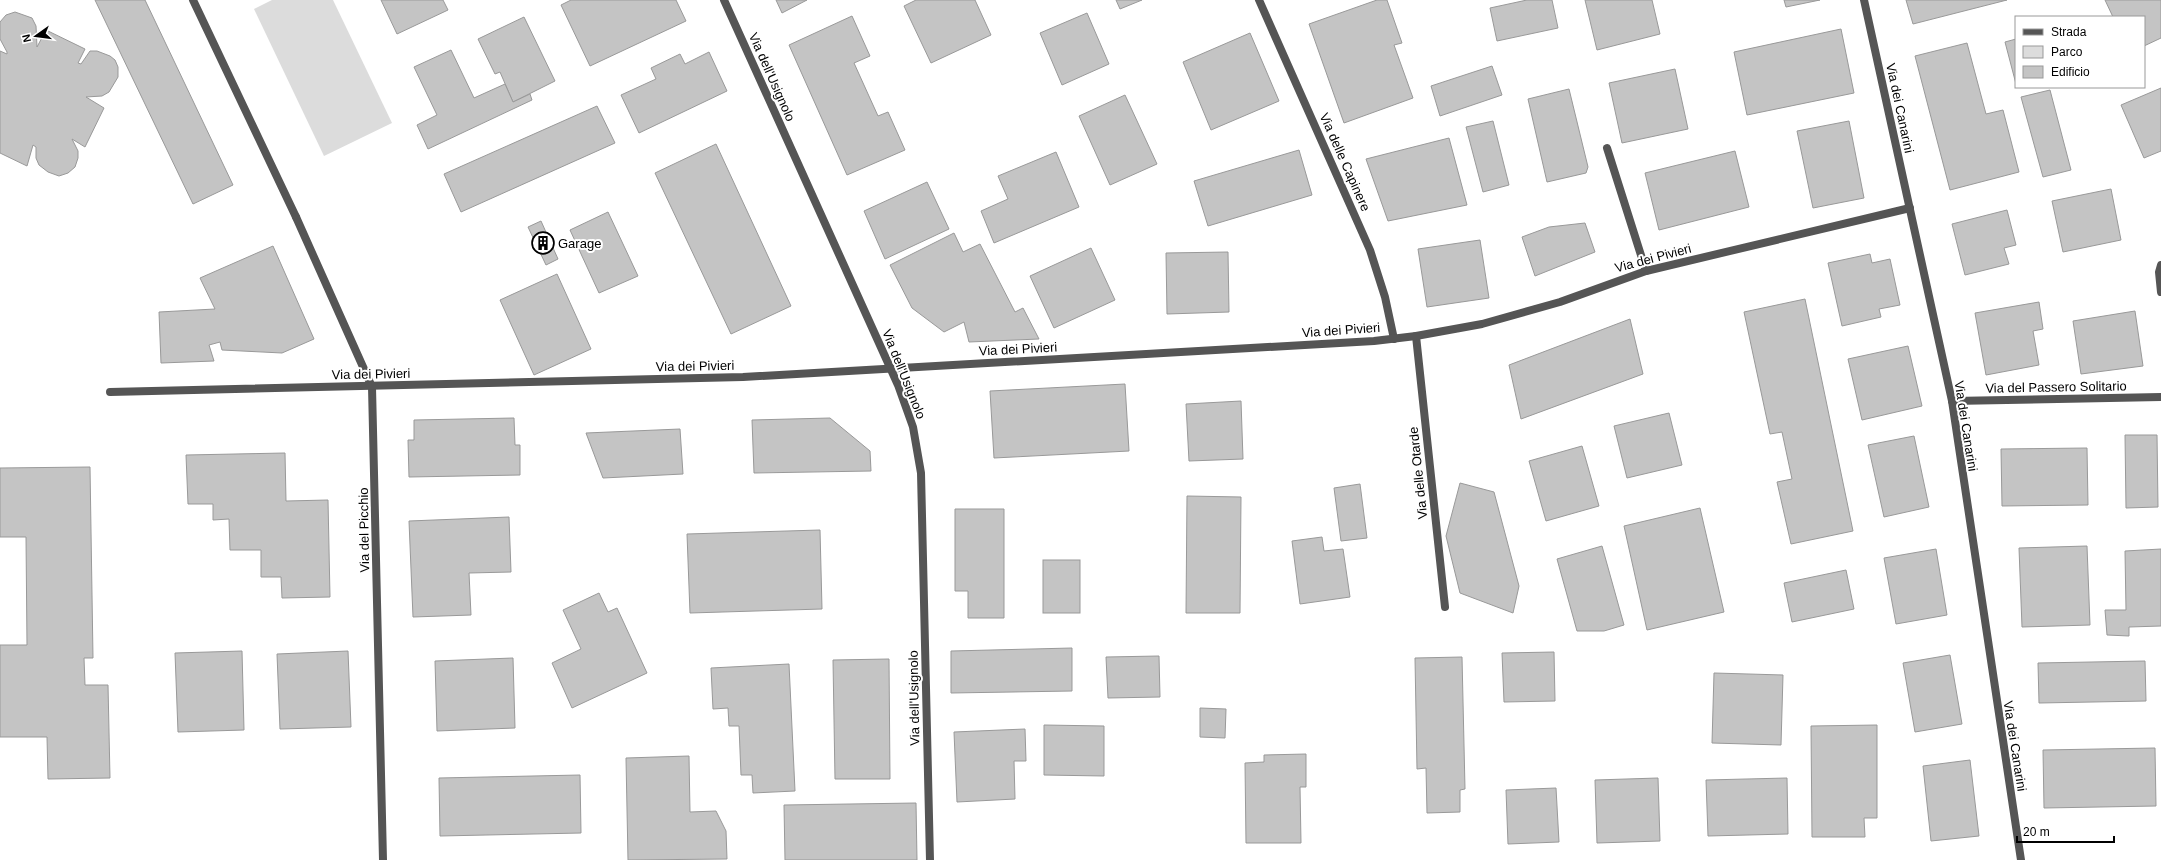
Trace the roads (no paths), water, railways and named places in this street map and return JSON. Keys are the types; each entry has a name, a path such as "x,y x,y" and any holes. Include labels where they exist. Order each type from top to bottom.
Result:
{"street":[{"name":"Via del Picchio","path":"193,0 296,217 372,386 383,860"},
{"name":"Via dell'Usignolo","path":"724,0 891,369 913,427 921,473 930,860"},
{"name":"Via delle Capinere","path":"1259,0 1365,238 1385,296 1394,339"},
{"name":"Via dei Canarini","path":"1864,0 1952,401 2021,860"},
{"path":"1607,148 1646,271"},
{"name":"Via dei Pivieri","path":"110,392 743,377 1394,339 1482,324 1532,310 1646,271 1910,208"},
{"path":"2161,265 2159,272 2161,292"},
{"name":"Via delle Otarde","path":"1416,336 1445,607"},
{"name":"Via del Passero Solitario","path":"1952,401 2161,397"}],"place":[{"name":"Garage","path":"543,243"}]}
